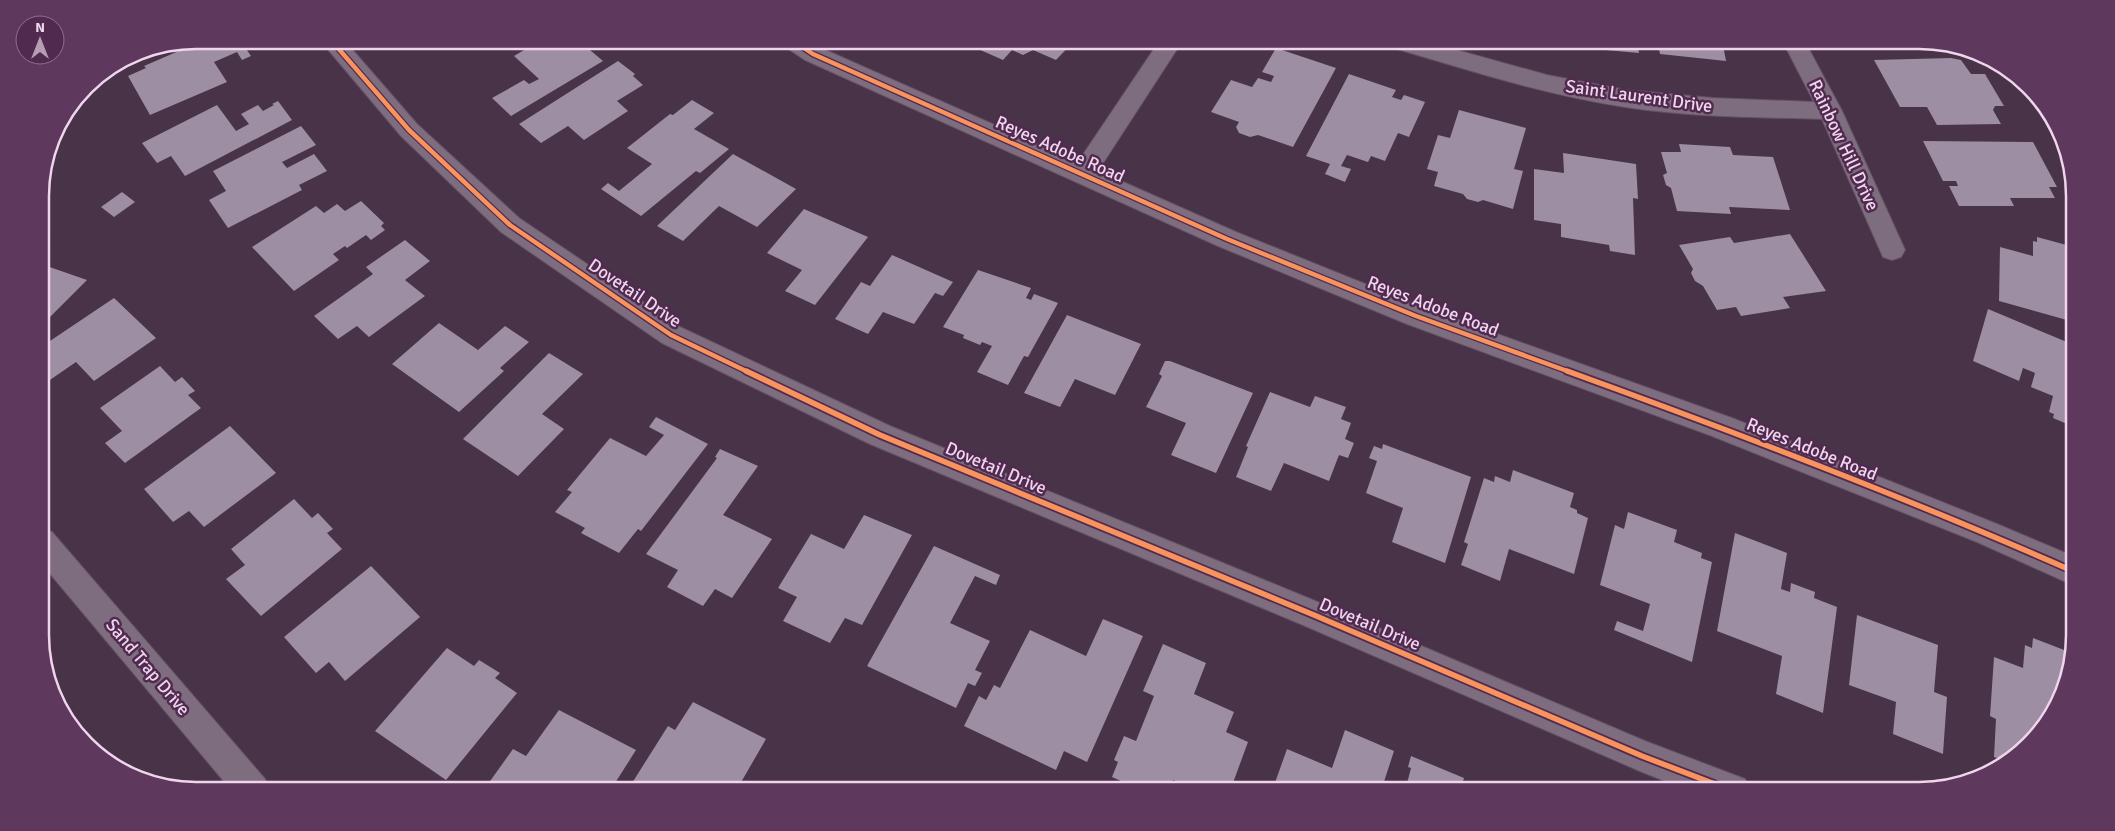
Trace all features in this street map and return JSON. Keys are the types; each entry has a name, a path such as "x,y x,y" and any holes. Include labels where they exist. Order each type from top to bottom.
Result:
{"street":[{"name":"Dovetail Drive","path":"340,49 408,130 510,225 671,335 880,435 1305,611 1642,756 1710,782"},
{"name":"Reyes Adobe Road","path":"806,49 1227,239 1416,316 1722,428 1987,533 2066,568"},
{"path":"1083,174 1166,49"},
{"name":"Saint Laurent Drive","path":"1425,49 1502,72 1599,94 1704,107 1830,111"},
{"name":"Rainbow Hill Drive","path":"1798,49 1830,111 1892,250"},
{"name":"Sand Trap Drive","path":"49,550 244,782"}],"building":[{"path":"246,49 251,56 242,60 237,52 214,62 227,82 150,115 128,76 146,68 144,66 182,50"},
{"path":"526,49 589,49 603,61 511,116 492,98 524,80 529,84 539,79 514,56"},
{"path":"978,49 1066,49 1056,60 1033,50 1023,55 1012,50 1003,60"},
{"path":"1275,49 1336,68 1293,147 1258,135 1250,137 1239,133 1236,127 1239,122 1211,112 1231,80 1252,87 1258,78 1271,82 1274,76 1262,72"},
{"path":"1594,49 1638,49 1639,53"},
{"path":"1659,49 1724,49 1726,61 1660,54"},
{"path":"1951,58 1961,60 1971,74 1985,74 2004,106 1995,106 1993,110 2001,124 1937,125 1927,107 1900,107 1874,60"},
{"path":"618,61 635,74 633,76 643,85 617,101 628,111 584,140 568,126 541,143 519,124"},
{"path":"1349,74 1396,90 1392,97 1401,100 1404,95 1425,102 1409,137 1398,133 1385,161 1371,156 1368,162 1347,155 1341,166 1351,169 1345,182 1325,174 1330,164 1306,156"},
{"path":"692,100 714,113 694,129 729,149 700,173 696,171 641,216 601,189 608,183 619,191 652,164 627,148 670,114 673,115"},
{"path":"278,101 292,120 185,176 171,156 157,163 142,143 217,105 236,131 249,124 241,114 258,105 263,111"},
{"path":"1459,110 1526,128 1514,169 1523,171 1513,209 1483,200 1478,202 1467,199 1463,194 1434,186 1438,172 1427,169 1438,135 1450,138"},
{"path":"301,126 316,145 282,162 287,168 314,154 327,171 299,185 302,190 228,228 209,200 226,191 213,171"},
{"path":"1923,141 2033,142 2057,187 2049,187 2055,198 2010,198 2014,206 1959,206 1949,186 1958,186 1956,181 1943,181"},
{"path":"1679,144 1730,147 1733,155 1773,157 1790,210 1729,207 1731,214 1677,211 1671,188 1666,185 1663,175 1667,173 1661,152 1681,152"},
{"path":"1563,153 1636,164 1638,199 1633,198 1635,255 1610,251 1609,245 1561,237 1561,224 1534,220 1534,169 1564,173"},
{"path":"733,154 796,189 757,227 719,206 683,241 657,226"},
{"path":"122,192 135,202 114,217 101,207"},
{"path":"361,201 384,223 381,226 385,230 371,240 366,235 347,248 345,246 333,254 339,260 294,291 252,247 316,206 324,213 337,204 345,211"},
{"path":"804,209 868,237 815,305 785,291 802,270 767,253"},
{"path":"1790,234 1826,291 1783,297 1790,308 1741,316 1736,307 1717,310 1703,286 1695,281 1691,273 1693,269 1679,245 1730,237 1734,243"},
{"path":"2037,237 2066,245 2066,320 1999,301 2000,247 2033,256 2033,241 2037,242"},
{"path":"405,240 430,261 405,280 425,296 369,337 357,326 338,339 314,316 373,274 366,267"},
{"path":"892,255 953,282 943,296 935,293 914,324 883,312 868,334 835,319 861,282 870,286"},
{"path":"49,267 87,280 49,318"},
{"path":"978,270 1031,288 1026,298 1031,300 1034,294 1058,303 1028,357 1024,356 1008,385 977,372 992,346 982,342 980,345 963,338 964,335 943,327"},
{"path":"114,298 156,338 94,381 76,362 49,381 49,342"},
{"path":"1988,309 2066,342 2066,424 2053,418 2054,414 2049,412 2053,396 2031,387 2035,373 2023,368 2019,381 1973,361"},
{"path":"1067,315 1141,344 1115,395 1075,379 1060,407 1024,393"},
{"path":"439,323 478,350 505,326 529,342 500,368 504,371 459,412 392,364"},
{"path":"549,353 583,374 542,414 564,429 518,476 463,439"},
{"path":"1165,361 1170,361 1253,393 1216,473 1171,455 1186,423 1146,407 1162,376 1159,374"},
{"path":"160,366 175,382 182,377 195,391 188,395 201,408 125,463 105,443 122,431 100,408"},
{"path":"1270,392 1310,407 1315,396 1346,407 1341,419 1351,423 1345,439 1354,443 1348,458 1339,455 1329,481 1284,463 1271,491 1236,477 1248,447 1246,446"},
{"path":"656,417 708,444 641,531 638,529 619,553 581,533 585,528 555,512 572,492 567,490 610,438 646,456 664,435 649,427"},
{"path":"230,426 276,473 204,527 189,511 173,522 144,489"},
{"path":"1383,444 1471,477 1445,563 1392,542 1403,508 1366,493 1377,461 1369,458 1374,446 1382,449"},
{"path":"720,449 758,466 723,515 772,539 732,598 715,589 703,606 667,587 678,570 646,554 717,458 715,457"},
{"path":"1513,470 1574,493 1570,507 1588,518 1574,574 1509,549 1500,581 1461,565 1468,544 1464,542 1484,478 1494,482 1495,476 1510,482"},
{"path":"294,499 312,518 318,513 333,529 327,533 342,549 261,616 226,579 245,565 231,549"},
{"path":"1628,512 1677,530 1674,542 1702,553 1701,558 1712,562 1692,662 1614,630 1617,621 1643,631 1650,604 1600,585 1615,525 1624,529"},
{"path":"864,515 912,535 862,625 845,618 830,643 783,621 797,597 778,588 811,534 844,549"},
{"path":"1735,533 1787,553 1781,589 1790,592 1791,583 1815,592 1814,598 1837,607 1823,713 1776,694 1782,656 1717,631"},
{"path":"934,546 1000,575 996,585 975,576 950,623 990,641 975,670 982,673 975,686 968,683 956,708 867,666"},
{"path":"371,566 420,617 345,681 329,662 316,673 284,637"},
{"path":"1857,615 1938,645 1934,692 1947,697 1943,754 1893,734 1896,702 1849,685"},
{"path":"1103,619 1143,636 1087,762 1064,751 1056,770 964,726 979,696 986,700 994,685 1000,688 1030,630 1086,656"},
{"path":"2033,638 2065,650 2058,683 2042,717 2023,739 1999,759 1994,757 1996,719 1990,716 1994,657 2023,668 2025,645 2032,648"},
{"path":"1163,644 1206,663 1194,694 1234,712 1226,732 1248,742 1233,782 1178,782 1173,780 1172,782 1123,782 1112,777 1118,762 1114,760 1124,736 1136,741 1154,696 1143,691"},
{"path":"447,648 474,666 479,660 500,673 495,678 517,693 446,780 375,731"},
{"path":"693,702 766,739 741,782 633,782 668,726 675,730"},
{"path":"559,710 636,750 616,782 489,782 513,749 526,756"},
{"path":"1345,730 1394,751 1384,782 1275,782 1287,749 1332,768"},
{"path":"1411,756 1464,778 1463,782 1407,782 1411,768 1408,767"}],"cycle path":[{"path":"339,49 409,130 510,225 671,335 880,435 1314,615 1642,756 1710,782"},
{"path":"806,49 1227,239 1416,316 1722,427 1987,533 2066,568"}]}
